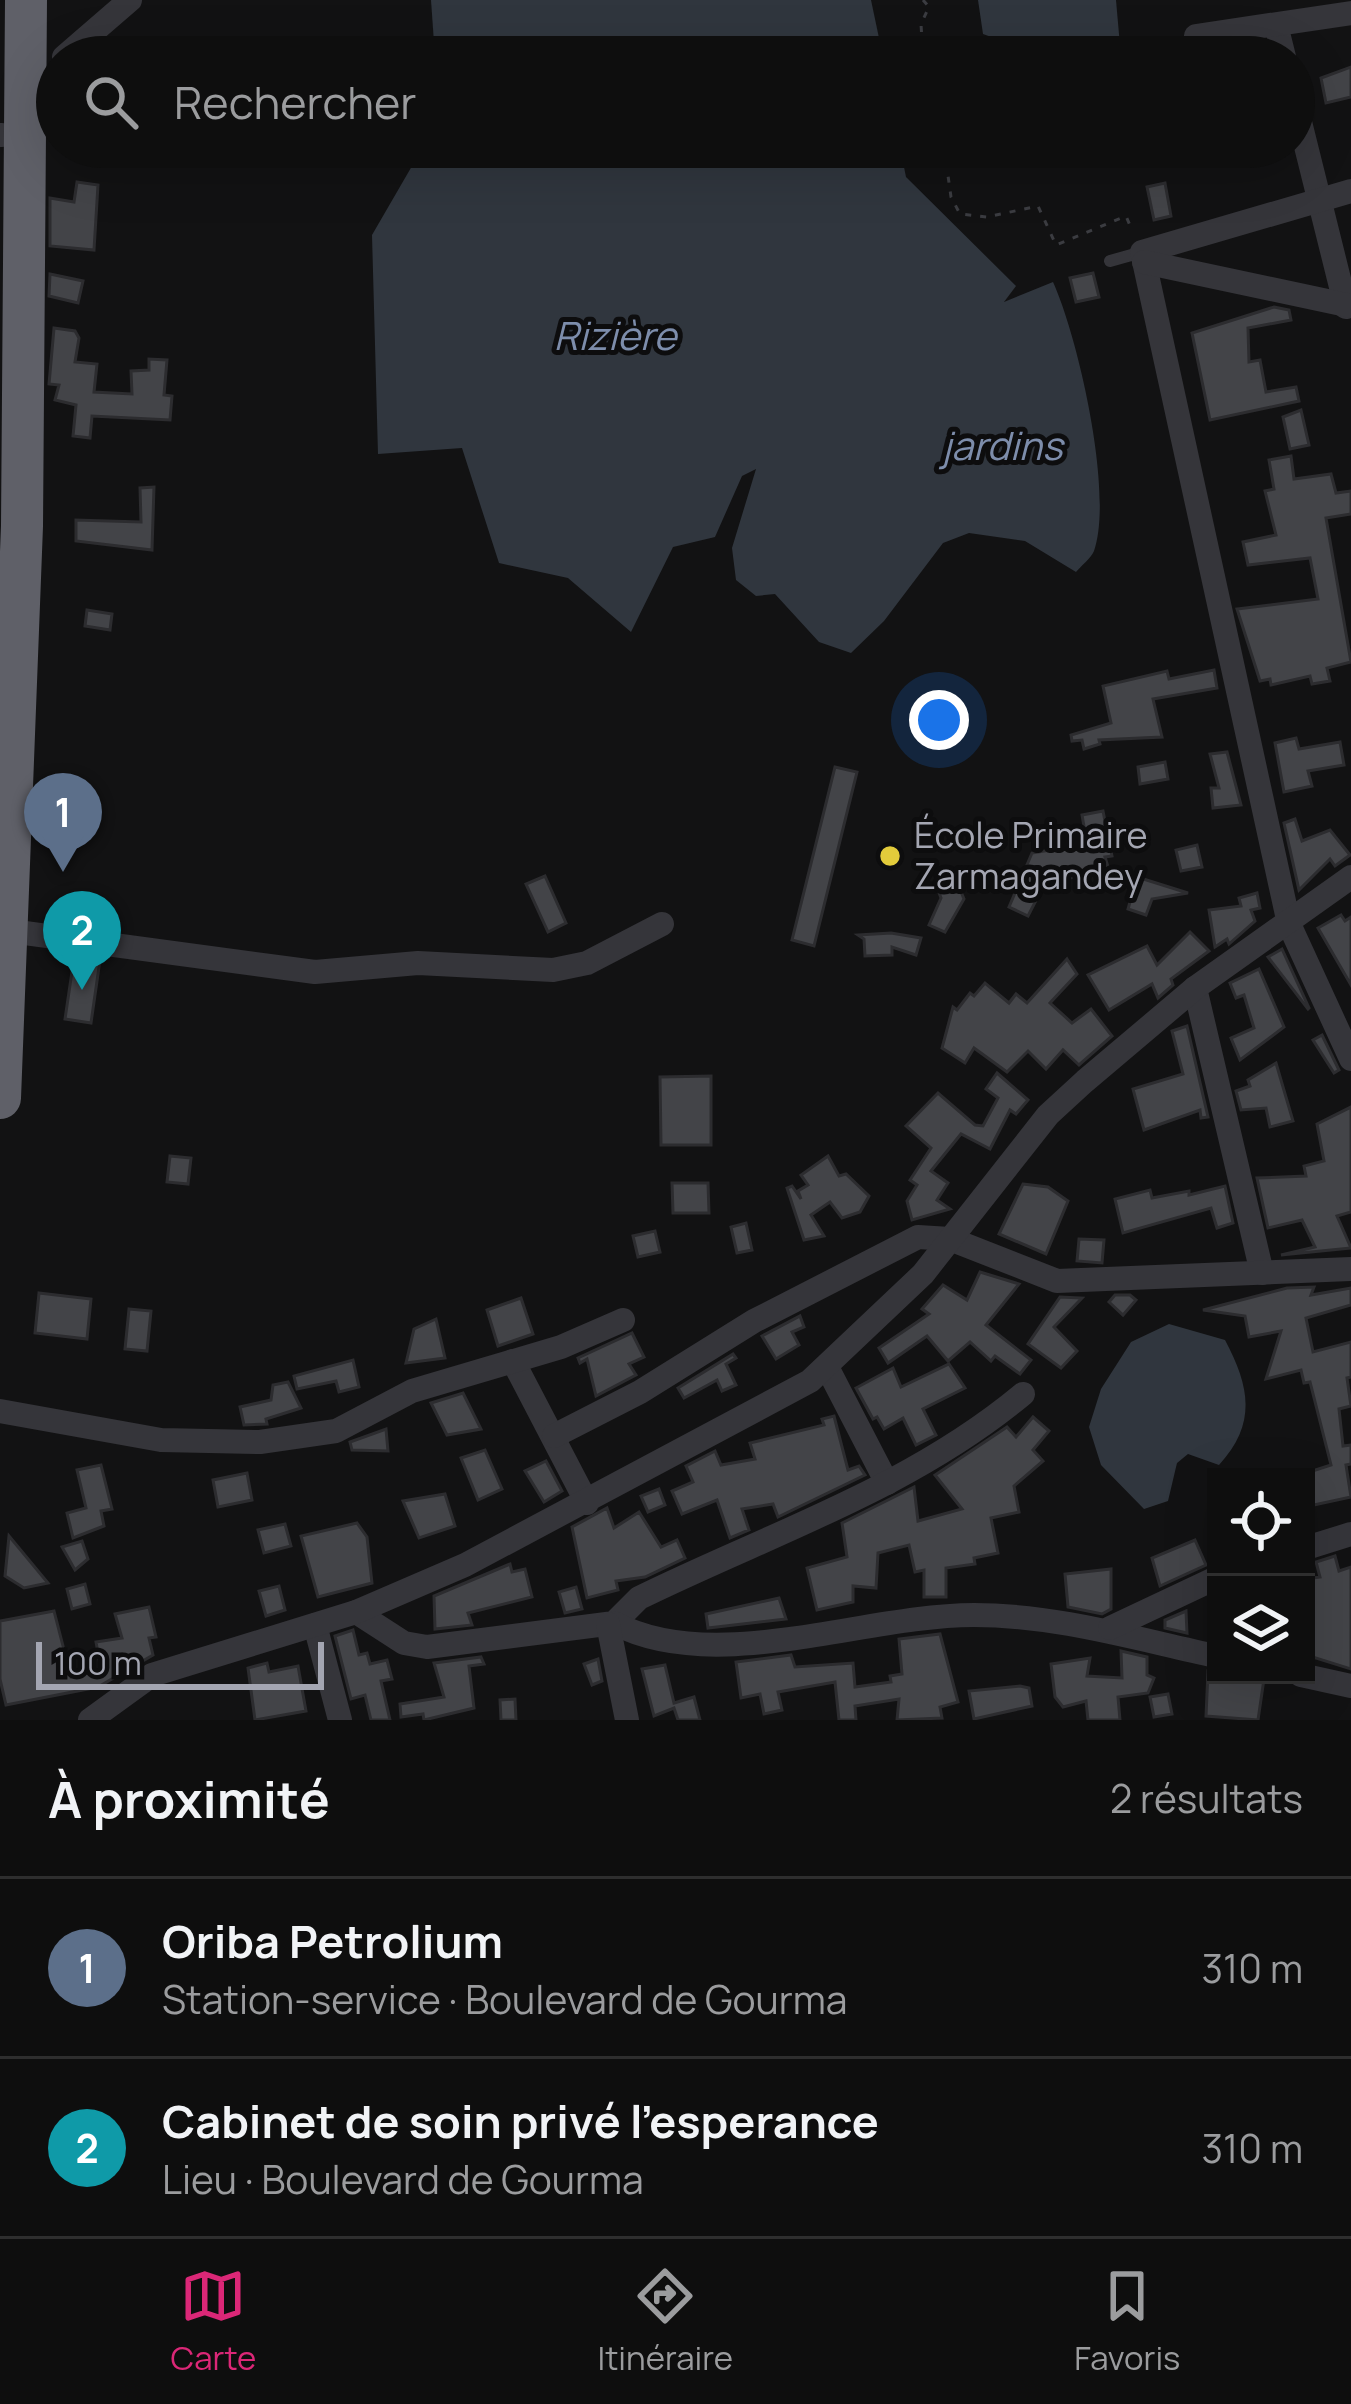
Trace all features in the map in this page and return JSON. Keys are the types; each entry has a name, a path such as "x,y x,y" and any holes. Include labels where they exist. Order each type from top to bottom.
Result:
{"highway":[{"path":"0,1098 22,526 2,0"},
{"path":"26,0 38,36"},
{"path":"0,326 9,135 36,90"}],"street":[{"path":"87,36 130,0"},
{"path":"1196,36 1351,13"},
{"path":"1276,25 1279,36"},
{"path":"1143,257 1349,306 1311,168"},
{"path":"1143,257 1351,191"},
{"path":"1143,257 1289,924 1351,1059"},
{"path":"90,1720 152,1675 356,1612 587,1503 828,1369 923,1274 1048,1115 1195,988 1351,877"},
{"path":"10,931 315,972 418,963 553,970 587,963 662,924"},
{"path":"1195,988 1262,1273"},
{"path":"554,1436 918,1237 950,1239 1057,1281 1351,1269"},
{"path":"0,1411 161,1440 260,1442 336,1431 412,1391 513,1361 623,1320"},
{"path":"513,1361 587,1503"},
{"path":"828,1369 887,1483"},
{"path":"611,1623 639,1598 850,1505 954,1446 1023,1394"},
{"path":"1315,1545 1351,1534"},
{"path":"1110,1628 1207,1582"},
{"path":"356,1612 404,1643 427,1647 611,1623 640,1637 714,1643 974,1615 1110,1628 1207,1654"},
{"path":"611,1623 627,1720"},
{"path":"315,1625 340,1720"},
{"path":"1315,1678 1351,1686"}],"lane":[{"path":"1110,261 1143,257"}],"path":[{"path":"922,36 921,24 929,7 923,0"},
{"path":"947,168 951,197 961,214 987,217 1038,206 1056,245 1126,216 1143,257"}],"water":[{"path":"431,0 871,0 879,36 434,36"},
{"path":"978,0 1116,0 1119,36 983,34"},
{"name":"Rizière","path":"411,168 904,168 906,177 1016,286 1004,302 1053,282 1073,339 1096,455 1099,525 1093,554 1076,572 1025,541 969,533 943,543 884,621 851,653 819,642 775,594 756,596 736,580 732,548 756,469 742,476 715,537 673,547 631,632 568,578 499,563 462,448 378,454 372,235"},
{"path":"1169,1324 1225,1340 1244,1389 1244,1420 1219,1465 1188,1454 1177,1463 1168,1501 1144,1509 1101,1465 1089,1427 1101,1389 1131,1342"}],"building":[{"path":"1351,67 1351,97 1326,103 1321,78"},
{"path":"77,182 98,185 94,250 50,246 50,198 74,202"},
{"path":"1165,183 1171,216 1154,220 1147,187"},
{"path":"1093,273 1099,297 1076,302 1070,278"},
{"path":"50,274 83,281 78,303 49,296"},
{"path":"1274,307 1289,310 1291,320 1248,328 1249,362 1260,360 1266,392 1296,387 1299,401 1210,420 1192,333"},
{"path":"54,328 75,331 79,338 75,362 97,364 94,392 132,394 131,371 149,370 149,359 167,360 164,395 172,396 170,420 92,416 90,438 73,436 76,405 55,400 59,385 49,384"},
{"path":"1301,410 1309,445 1290,449 1283,417"},
{"path":"1291,456 1294,479 1331,474 1336,493 1351,491 1351,514 1326,518 1351,662 1327,668 1330,681 1312,684 1310,676 1271,685 1270,679 1260,681 1237,609 1318,599 1310,558 1248,565 1243,542 1276,535 1265,491 1274,489 1269,460"},
{"path":"154,487 152,550 76,541 76,520 141,522 140,488"},
{"path":"87,610 112,614 110,630 85,626"},
{"path":"1214,670 1217,688 1153,699 1162,737 1099,740 1100,744 1084,749 1082,740 1072,741 1071,735 1111,723 1103,686 1167,671 1169,679"},
{"path":"1296,738 1299,749 1340,742 1344,765 1308,771 1312,786 1284,792 1275,743"},
{"path":"1227,752 1241,805 1213,808 1211,788 1219,788 1210,754"},
{"path":"1165,762 1168,779 1140,784 1138,767"},
{"path":"835,767 857,772 814,946 792,940"},
{"path":"1103,811 1112,856 1105,857 1109,870 1045,883 1028,916 1009,907 1032,853 1087,844 1082,815"},
{"path":"1295,819 1302,841 1330,830 1350,855 1335,866 1330,859 1299,890 1284,823"},
{"path":"1197,845 1202,867 1181,871 1176,850"},
{"path":"545,876 566,923 548,932 526,884"},
{"path":"1137,877 1188,893 1152,899 1146,915 1128,909"},
{"path":"956,880 964,899 945,932 929,925 941,898 937,887"},
{"path":"1257,893 1260,908 1251,910 1255,921 1229,944 1227,939 1215,947 1209,910 1241,906 1239,898"},
{"path":"87,912 110,916 108,928 86,925"},
{"path":"1341,915 1345,921 1351,917 1351,985 1318,928"},
{"path":"1190,932 1209,951 1171,979 1173,985 1158,998 1152,984 1109,1010 1088,975 1147,946 1157,965"},
{"path":"858,935 921,938 916,955 892,947 892,955 865,956 864,939"},
{"path":"1282,949 1309,1008 1308,1009 1268,957"},
{"path":"74,958 100,960 91,1023 65,1019"},
{"path":"1067,959 1077,974 1050,1003 1072,1023 1091,1009 1112,1036 1079,1065 1063,1050 1046,1069 1028,1051 1007,1072 974,1048 965,1063 942,1048 953,1007 957,1010 970,993 974,996 985,983 1009,1003 1016,994 1027,1003"},
{"path":"1259,969 1284,1027 1240,1060 1231,1038 1254,1028 1244,995 1236,998 1230,983"},
{"path":"1187,1026 1208,1117 1201,1118 1200,1110 1144,1130 1133,1089 1183,1074 1172,1031"},
{"path":"1322,1035 1339,1070 1334,1073 1313,1040"},
{"path":"1276,1063 1293,1121 1270,1127 1266,1108 1241,1110 1236,1091 1250,1086 1248,1080"},
{"path":"997,1073 1028,1100 1016,1114 1010,1110 990,1149 961,1134 931,1171 948,1183 937,1200 950,1209 912,1220 907,1201 917,1185 910,1180 931,1148 906,1126 938,1093 975,1125 983,1126 998,1098 986,1089"},
{"path":"711,1076 711,1145 661,1145 660,1077"},
{"path":"1351,1107 1351,1212 1337,1216 1351,1248 1281,1255 1315,1247 1302,1220 1268,1228 1257,1178 1306,1176 1304,1166 1324,1161 1317,1124"},
{"path":"170,1156 191,1158 188,1184 167,1182"},
{"path":"828,1156 839,1176 846,1174 869,1196 860,1212 842,1218 830,1202 811,1215 824,1236 804,1240 787,1188 792,1186 801,1199 798,1191 808,1185 801,1175"},
{"path":"672,1183 708,1183 709,1213 673,1213"},
{"path":"1023,1184 1048,1187 1068,1201 1046,1254 999,1234"},
{"path":"1225,1186 1233,1223 1217,1228 1211,1208 1123,1233 1115,1199 1150,1190 1152,1198"},
{"path":"746,1223 752,1250 737,1253 731,1227"},
{"path":"655,1231 660,1252 638,1257 633,1236"},
{"path":"1079,1239 1104,1240 1102,1263 1077,1261"},
{"path":"980,1272 1019,1284 986,1325 1031,1360 1020,1374 995,1356 991,1361 970,1342 948,1361 927,1336 888,1363 879,1348 929,1314 922,1309 943,1285 967,1300"},
{"path":"1314,1287 1311,1295 1351,1288 1351,1305 1306,1318 1313,1352 1351,1342 1351,1377 1347,1378 1351,1406 1339,1409 1343,1446 1351,1445 1351,1464 1346,1465 1351,1497 1315,1505 1315,1470 1331,1465 1310,1382 1304,1383 1301,1370 1266,1379 1281,1331 1249,1337 1245,1316 1203,1310 1287,1288"},
{"path":"39,1293 91,1299 87,1339 35,1333"},
{"path":"1115,1295 1136,1300 1123,1315 1109,1302"},
{"path":"1060,1297 1082,1298 1054,1327 1077,1351 1061,1368 1028,1344"},
{"path":"521,1298 533,1334 498,1346 487,1310"},
{"path":"129,1309 151,1311 147,1351 125,1349"},
{"path":"800,1316 804,1327 792,1332 799,1345 776,1359 762,1336"},
{"path":"436,1319 445,1358 406,1363 414,1329"},
{"path":"632,1333 644,1357 629,1364 636,1375 596,1396 587,1359 580,1363 578,1358"},
{"path":"733,1354 736,1358 726,1364 736,1385 722,1391 717,1380 684,1398 678,1388"},
{"path":"353,1360 359,1387 339,1392 336,1381 297,1389 294,1376"},
{"path":"949,1364 965,1388 923,1409 936,1435 916,1445 903,1418 884,1429 877,1417 873,1419 856,1388 893,1368 901,1387"},
{"path":"288,1382 301,1408 266,1419 267,1424 244,1425 240,1407 271,1400 273,1385"},
{"path":"463,1393 481,1429 447,1435 431,1403"},
{"path":"834,1416 848,1470 859,1466 865,1475 778,1517 773,1504 742,1509 749,1530 730,1538 717,1500 682,1514 672,1491 693,1482 686,1466 715,1451 721,1465 755,1459 750,1443 824,1425 822,1419"},
{"path":"1033,1417 1049,1431 1033,1450 1043,1461 1014,1486 1019,1512 991,1518 998,1553 974,1558 975,1564 946,1568 946,1597 924,1597 924,1570 915,1572 909,1545 878,1553 876,1588 853,1586 853,1602 817,1610 807,1568 847,1557 842,1523 914,1487 918,1521 962,1509 935,1475 1007,1427 1016,1437"},
{"path":"386,1429 388,1451 352,1450 350,1442"},
{"path":"485,1450 502,1489 478,1500 461,1458"},
{"path":"546,1461 562,1491 544,1502 525,1471"},
{"path":"101,1465 112,1509 101,1511 104,1526 73,1538 67,1513 86,1508 77,1470"},
{"path":"247,1473 252,1500 218,1507 213,1480"},
{"path":"659,1489 665,1505 648,1512 641,1496"},
{"path":"445,1494 455,1526 419,1538 403,1501"},
{"path":"607,1508 614,1528 639,1512 661,1547 677,1540 685,1558 645,1577 616,1581 618,1590 587,1598 572,1527"},
{"path":"357,1523 367,1537 372,1583 318,1597 301,1536"},
{"path":"285,1524 291,1546 264,1553 258,1530"},
{"path":"9,1536 48,1583 24,1588 5,1576"},
{"path":"1195,1540 1206,1565 1160,1586 1152,1558"},
{"path":"82,1541 88,1559 75,1570 62,1547"},
{"path":"1335,1556 1339,1571 1351,1567 1351,1669 1315,1658 1315,1578 1320,1577 1316,1562"},
{"path":"510,1564 512,1572 525,1569 532,1597 468,1613 472,1625 435,1629 434,1596"},
{"path":"1111,1569 1111,1609 1102,1614 1068,1607 1065,1574"},
{"path":"85,1584 90,1604 72,1609 67,1589"},
{"path":"279,1586 285,1610 266,1616 259,1591"},
{"path":"576,1587 582,1609 565,1613 559,1592"},
{"path":"779,1598 786,1619 708,1628 706,1614"},
{"path":"149,1607 156,1637 149,1638 153,1655 98,1687 6,1705 0,1679 0,1621 54,1611 71,1677 101,1670 96,1642 122,1638 115,1614"},
{"path":"1186,1611 1187,1633 1165,1628 1165,1620"},
{"path":"353,1630 359,1655 367,1653 370,1664 387,1660 392,1679 381,1681 390,1720 371,1720 365,1695 351,1699 335,1636"},
{"path":"940,1634 958,1702 940,1707 942,1718 897,1720 899,1699 855,1706 856,1720 839,1720 835,1682 778,1692 782,1710 764,1714 760,1694 741,1698 736,1662 791,1655 795,1667 853,1663 855,1687 891,1682 890,1676 902,1674 899,1639"},
{"path":"1121,1651 1147,1657 1147,1675 1154,1678 1148,1693 1118,1697 1120,1720 1088,1720 1086,1701 1063,1707 1055,1697 1051,1664 1090,1658 1087,1676 1122,1678"},
{"path":"481,1657 484,1664 469,1666 474,1708 424,1720 423,1714 401,1717 400,1704 444,1697 434,1663"},
{"path":"598,1659 602,1681 592,1685 584,1664"},
{"path":"267,1663 269,1672 298,1666 306,1711 255,1720 248,1668"},
{"path":"665,1665 674,1703 694,1697 700,1720 678,1720 674,1708 654,1716 642,1669"},
{"path":"1207,1684 1263,1684 1258,1720 1206,1716"},
{"path":"1029,1688 1032,1706 974,1719 969,1691"},
{"path":"1168,1694 1172,1714 1154,1717 1150,1697"},
{"path":"515,1699 516,1720 501,1720 500,1700"}],"place":[{"name":"École Primaire Zarmagandey","path":"890,856"},
{"name":"Oriba Petrolium","path":"63,872"},
{"name":"Cabinet de soin privé l'esperance","path":"82,990"}],"water label":[{"name":"jardins","path":"1002,446"}]}
